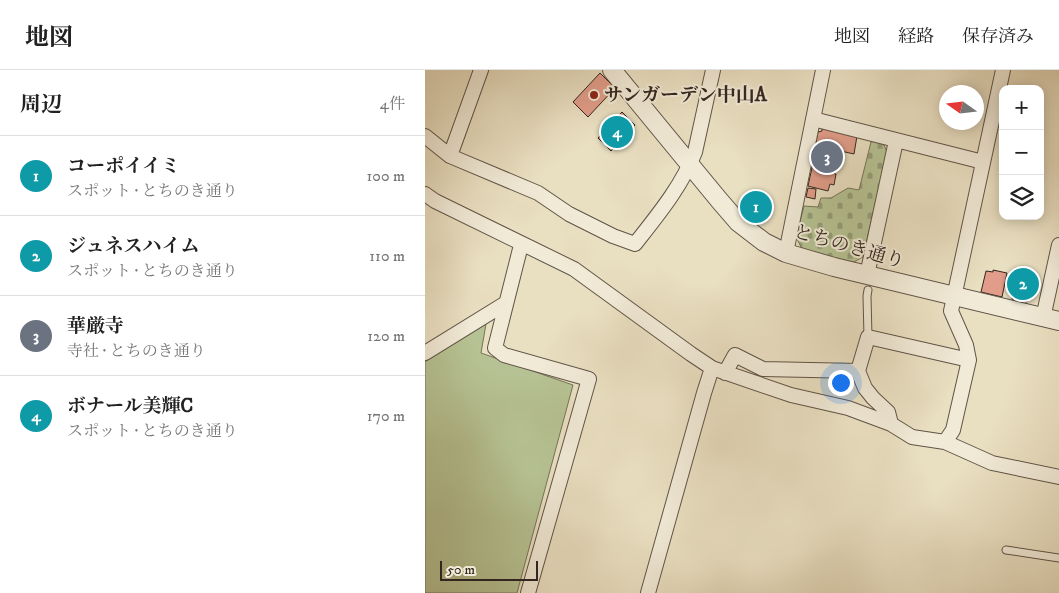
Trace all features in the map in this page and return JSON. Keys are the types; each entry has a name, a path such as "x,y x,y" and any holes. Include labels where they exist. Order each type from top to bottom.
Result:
{"street":[{"path":"450,156 481,70"},
{"name":"とちのき通り","path":"612,70 738,222 764,242 786,253 834,267 867,283 954,296 1051,319"},
{"path":"425,136 450,156 538,193 569,214 613,236 635,244 691,164 713,70"},
{"path":"786,253 823,70"},
{"path":"945,442 953,430 969,360 966,345 951,312 1003,70"},
{"path":"813,119 983,162"},
{"path":"867,283 896,141"},
{"path":"425,194 521,245 574,269 691,354 719,371 791,395 848,408 891,424 912,437 945,442 992,463 1059,477"},
{"path":"1051,319 1059,244"},
{"path":"521,245 495,348 505,355 589,379 528,593"},
{"path":"425,353 506,303"},
{"path":"891,424 888,412 865,388 858,371 868,336 969,360"},
{"path":"648,593 704,393 719,371 735,355 763,369 858,371"}],"lane":[{"path":"867,283 868,336"},
{"path":"1006,550 1059,558"}],"green space":[{"path":"875,141 884,145 887,152 863,257 852,263 802,249 796,237 804,206 818,207 821,198 831,198 848,188 859,190 871,142"},
{"path":"486,324 481,353 573,385 517,593 425,593 425,362"}],"building":[{"name":"サンガーデン中山A","path":"600,73 615,88 588,117 573,102"},
{"path":"622,112 635,125 611,151 598,138"},
{"path":"822,128 857,136 854,154 836,150 836,152 843,154 840,164 833,163 833,166 812,162 818,132 822,131"},
{"path":"813,163 833,168 832,173 836,174 834,185 830,184 828,191 808,186"},
{"path":"808,188 816,189 815,199 806,197"},
{"path":"751,195 765,198 761,218 747,216"},
{"path":"1019,267 1033,270 1027,302 1012,299"},
{"path":"993,270 1007,273 1002,297 981,292 986,271 993,272"}],"place":[{"name":"サンガーデン中山A","path":"594,95"},
{"name":"ボナール美輝C","path":"617,132"},
{"name":"華厳寺","path":"827,157"},
{"name":"コーポイイミ","path":"756,207"},
{"name":"ジュネスハイム","path":"1023,284"}]}
